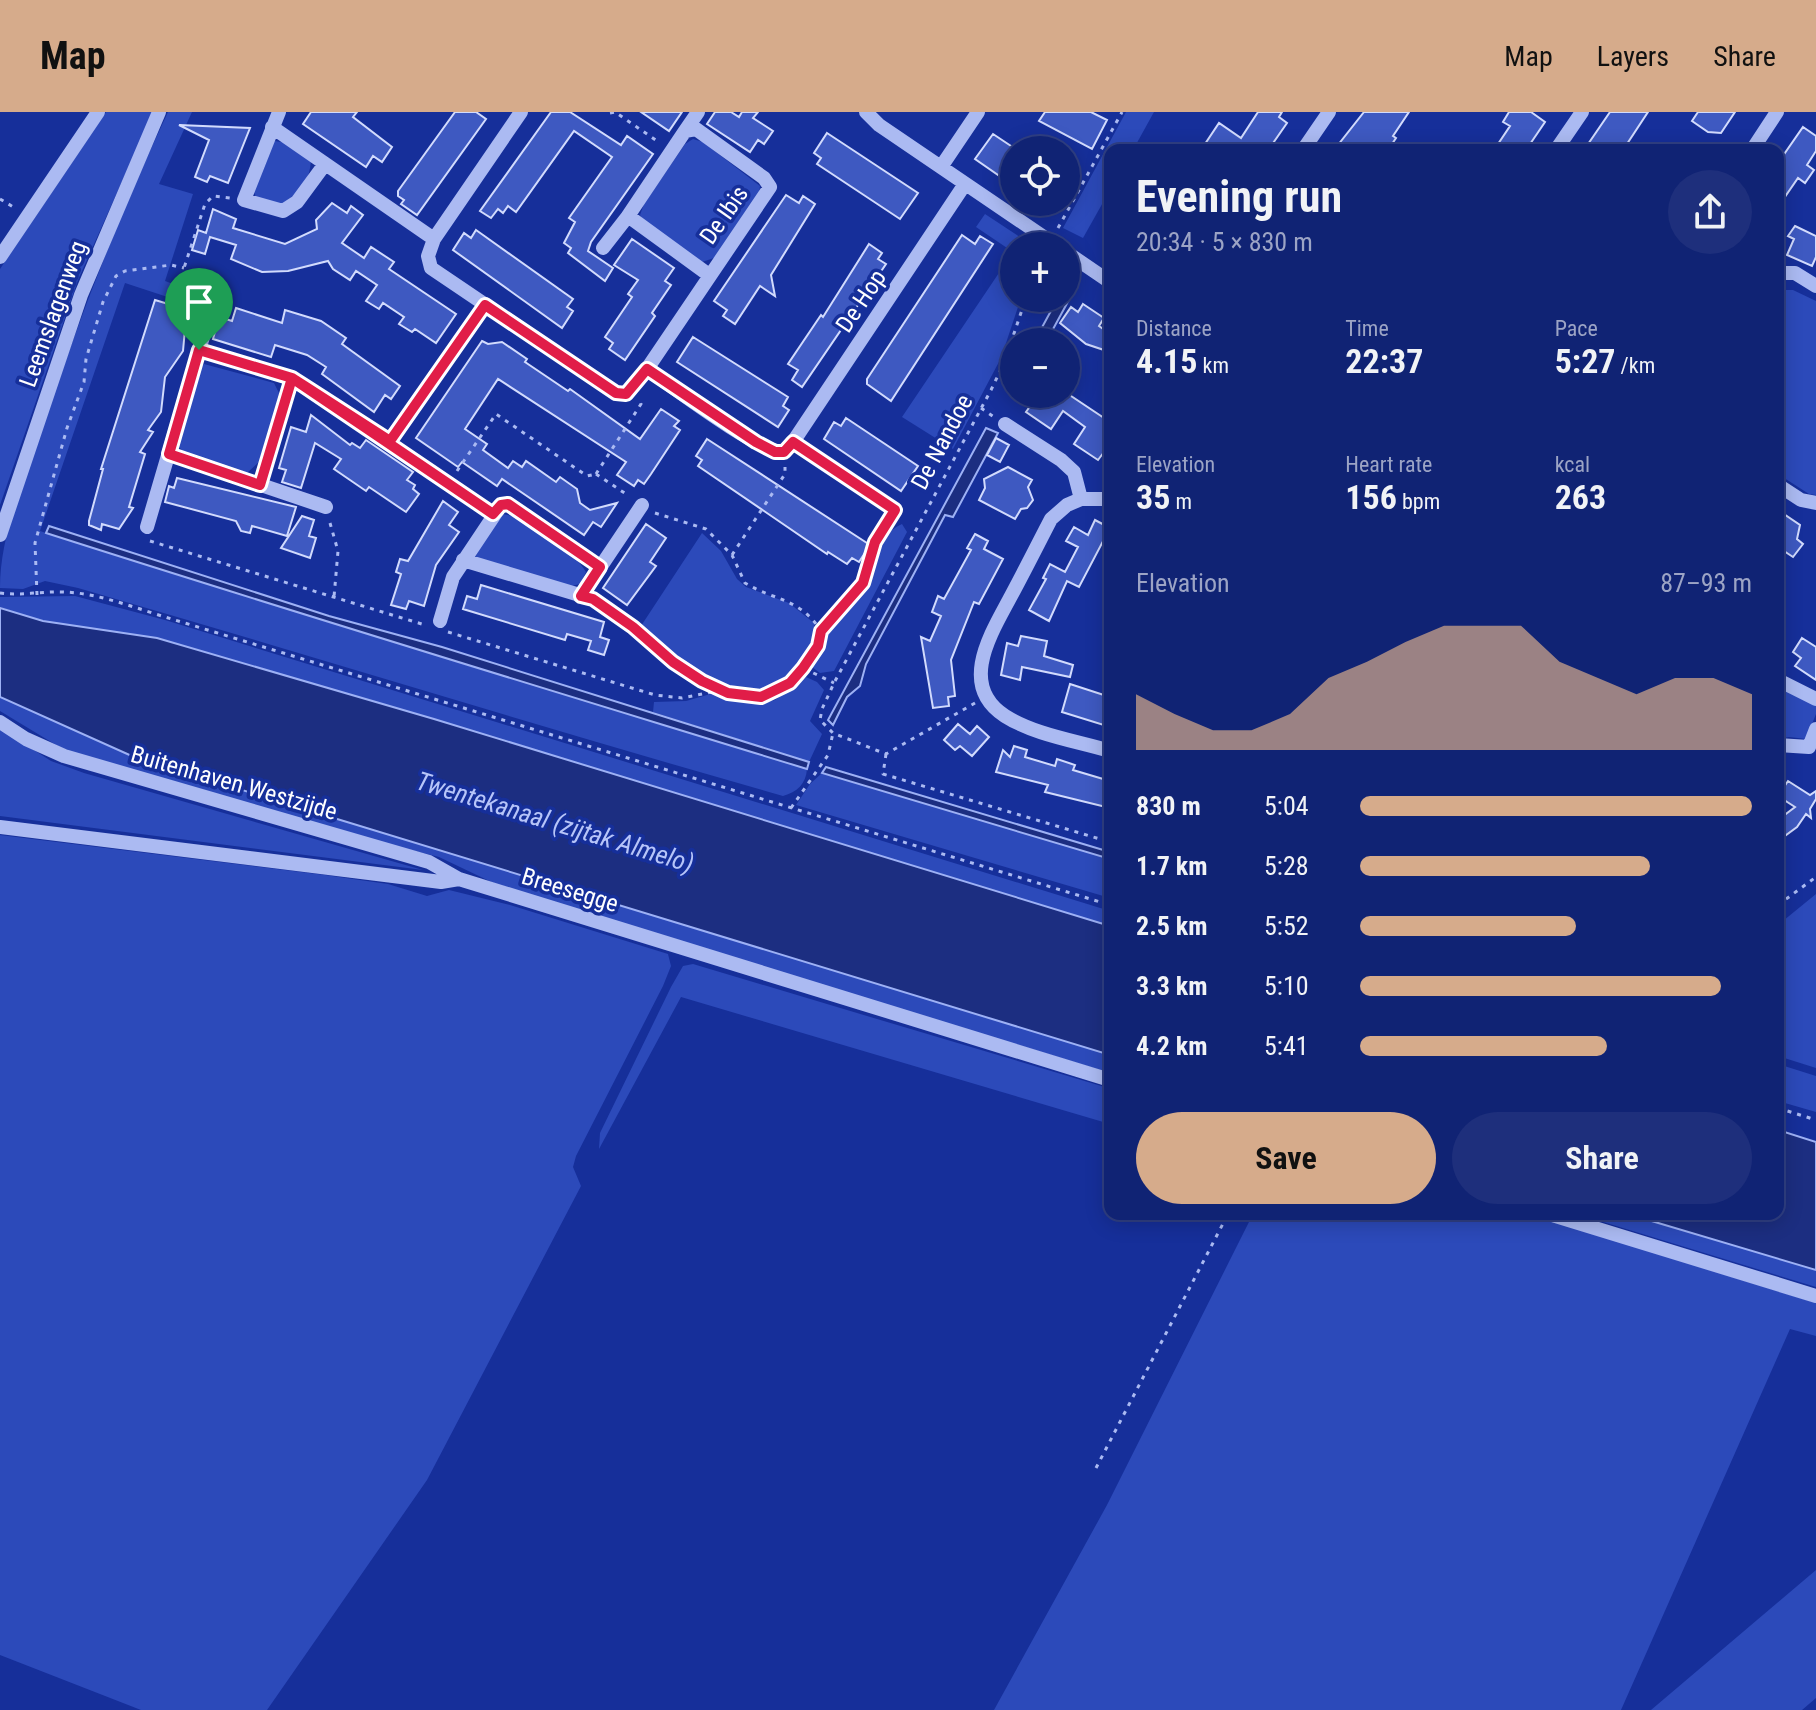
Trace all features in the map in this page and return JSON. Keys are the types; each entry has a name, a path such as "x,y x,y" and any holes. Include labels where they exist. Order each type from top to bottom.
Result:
{"street":[{"path":"0,257 98,112"},
{"name":"Leemslagenweg","path":"0,535 81,295 159,112"},
{"path":"279,112 244,200 283,211 297,202 325,164"},
{"path":"521,112 434,239 428,256 431,268 616,393 626,394 647,369 756,442 775,452 789,447 895,510"},
{"path":"603,248 698,112"},
{"path":"866,112 879,125 1036,232"},
{"path":"941,167 978,112"},
{"path":"1307,144 1329,112"},
{"path":"1560,144 1582,112"},
{"path":"1756,144 1777,112"},
{"path":"272,127 434,239"},
{"name":"De Ibis","path":"647,369 770,187 764,178 696,129 685,131"},
{"name":"De Hop","path":"789,447 965,184"},
{"name":"De Ibis","path":"628,216 709,275"},
{"path":"1080,262 1104,278"},
{"path":"1784,273 1795,273 1816,286"},
{"path":"147,527 215,298"},
{"path":"390,441 485,305"},
{"path":"199,350 292,378 390,441 493,514"},
{"path":"260,485 292,378"},
{"path":"1005,424 1061,460 1074,472 1081,499"},
{"path":"169,454 326,507"},
{"path":"1784,489 1801,500 1816,503"},
{"path":"1104,499 1081,499 1067,505 1051,519 984,649 981,684 986,697 1003,715 1024,725 1104,749"},
{"path":"440,621 453,577 501,505 508,504 600,567"},
{"path":"581,596 642,505"},
{"path":"463,560 593,599 633,627"},
{"path":"1784,683 1816,699"},
{"name":"Buitenhaven Westzijde","path":"0,722 26,739 64,756 429,862 459,879"},
{"path":"1784,745 1809,747 1816,729"},
{"name":"Breesegge","path":"0,827 441,882 459,879 1104,1078"},
{"path":"1569,1220 1816,1296"}],"path":[{"path":"610,113 615,112 671,151"},
{"path":"1106,144 1122,112"},
{"path":"1060,232 1104,147"},
{"path":"184,268 205,204 213,196 244,200"},
{"path":"37,595 35,543 67,428 84,382 86,359 103,302 116,276 125,271 171,265 184,268 192,282 215,298"},
{"name":"De Nandoe","path":"833,733 820,720 834,683 991,390 1021,312"},
{"path":"449,483 496,414 587,476 596,474 641,404 633,388"},
{"path":"732,555 785,474 789,447"},
{"path":"596,474 656,514 706,529 732,555 745,583 800,606 821,631"},
{"path":"326,507 332,510 331,529 338,551 334,597"},
{"path":"633,627 673,662 728,693 761,697 790,683 803,668 818,646 821,631 863,583 875,542 895,510"},
{"path":"0,593 37,595 63,592 85,595 175,620 1104,903"},
{"path":"803,668 834,683"},
{"path":"886,754 986,697"},
{"path":"791,808 828,755 833,733 886,754"},
{"path":"886,754 883,774 1104,840"},
{"path":"1784,901 1816,877"},
{"path":"1784,1110 1816,1120"},
{"path":"1096,1468 1225,1220"}],"shaded area":[{"path":"106,112 153,112 78,280 0,505 0,269"},
{"path":"168,112 192,112 159,184 193,194 165,281 201,294 206,303 204,309 125,283 40,531 807,769 800,787 783,796 78,588 45,581 23,589 0,588 4,550 13,513 67,357 114,234"},
{"path":"1126,112 1154,112 1136,144 1109,144"},
{"path":"693,139 703,142 760,186 759,195 717,257 702,262 644,222 640,215 644,204 685,144"},
{"path":"275,141 287,143 311,160 303,187 284,206 257,199 253,190 267,151"},
{"path":"1104,153 1104,201 1083,238 1080,232 1063,228 1070,216 1080,216 1080,197"},
{"path":"985,214 1012,232 1000,232 1000,243 976,227"},
{"path":"1000,271 1000,312 1016,312 1011,328 1000,328 1000,360 953,449 902,417"},
{"path":"1784,290 1793,290 1816,301 1816,495 1809,494 1784,478"},
{"path":"204,364 274,383 280,395 259,462 247,473 183,452 177,444 199,370"},
{"path":"503,514 537,528 571,554 586,572 580,584 567,587 475,557 496,520"},
{"path":"902,524 907,532 834,671 820,673 812,667 818,644 863,592 881,545"},
{"path":"702,533 721,551 737,579 746,587 789,603 814,623 815,640 808,656 777,689 762,694 726,690 665,648 641,626"},
{"path":"75,596 165,620 1104,909 1104,924 434,719 157,638 43,621 0,607 0,597"},
{"path":"806,677 824,690 810,721 822,734 809,762 653,712 654,702 686,701 714,693 742,702 763,703 775,700"},
{"path":"1784,690 1816,705 1816,714 1806,739 1784,738"},
{"path":"0,697 134,757 1104,1053 1104,1071 504,888 439,857 319,827 66,751 0,711"},
{"path":"0,728 51,761 84,773 423,870 0,816"},
{"path":"822,773 1104,857 1104,896 796,805"},
{"path":"0,835 388,884 427,896 449,890 510,905 668,954 671,966 663,986 576,1156 573,1167 581,1186 427,1480 267,1710 141,1710 0,1655"},
{"path":"1816,894 1816,1068 1784,1058 1784,920"},
{"path":"693,964 1104,1087 1104,1122 681,997 599,1149 600,1133 683,966"},
{"path":"1784,1066 1816,1076 1816,1112 1784,1103"},
{"path":"1250,1220 1548,1220 1816,1303 1816,1336 1790,1329 1621,1710 994,1710 1107,1505"},
{"path":"1597,1220 1648,1220 1816,1270 1816,1287"},
{"path":"1816,1570 1816,1698 1802,1710 1651,1710"}],"water":[{"path":"1050,312 1062,312 1054,328 1042,328"},
{"path":"986,428 998,433 953,517 945,515 866,664 860,686 847,697 833,725 828,720"},
{"path":"49,526 329,616 442,647 809,762 807,769 46,533"},
{"name":"Twentekanaal (zijtak Almelo)","path":"0,608 43,621 157,638 434,719 1104,924 1104,1053 134,757 0,697"},
{"path":"826,767 1104,850 1104,857 822,773"},
{"path":"1784,1132 1816,1142 1816,1270 1648,1220 1784,1220"}],"building":[{"path":"311,112 357,112 353,117 392,147 382,162 373,156 366,167 303,124"},
{"path":"455,112 476,112 486,119 417,215 401,204 404,200 398,196 398,191"},
{"path":"551,112 570,112 621,145 627,136 653,154 591,242 588,251 613,268 605,281 568,253 571,248 564,243 575,222 569,218 612,157 574,131 516,212 508,206 503,213 498,209 491,218 480,211"},
{"path":"641,112 682,112 669,131"},
{"path":"715,112 731,112 739,117 742,112 758,112 753,118 773,131 764,144 758,140 750,152 707,124"},
{"path":"1045,112 1091,112 1107,120 1092,149 1080,143 1080,136 1067,136 1039,121"},
{"path":"1258,112 1282,112 1279,117 1287,123 1272,144 1205,144 1219,123 1241,138"},
{"path":"1364,112 1409,112 1393,136 1396,138 1392,144 1339,144"},
{"path":"1509,112 1531,112 1545,122 1530,144 1498,144 1510,126 1503,122"},
{"path":"1610,112 1648,112 1627,144 1588,144"},
{"path":"1698,112 1735,112 1721,133 1708,132 1692,121"},
{"path":"179,125 250,128 228,183 210,176 207,182 195,177 209,140"},
{"path":"1803,127 1816,136 1816,151 1807,165 1814,170 1805,183 1798,178 1784,198 1784,154"},
{"path":"827,133 918,193 900,219 817,164 821,158 814,153"},
{"path":"993,134 1000,139 1000,176 975,159"},
{"path":"786,195 799,203 803,196 815,204 771,275 775,296 760,286 735,324 723,316 727,310 714,301"},
{"path":"332,203 347,213 351,206 363,215 342,243 364,258 371,247 394,262 389,269 456,314 436,343 415,329 412,332 399,324 404,317 383,303 379,309 366,301 377,285 356,271 350,280 333,269 328,261 288,271 262,272 231,259 236,245 210,237 205,254 192,250 198,230 206,233 213,209 236,219 233,228 285,244 317,229 316,220"},
{"path":"1795,226 1816,236 1816,257 1812,266 1787,255 1794,239 1788,236"},
{"path":"476,230 573,299 567,307 573,311 562,328 453,250 464,233 471,238"},
{"path":"962,235 975,244 980,236 993,244 891,401 867,384 867,379"},
{"path":"632,239 674,268 665,281 671,285 652,313 655,316 625,360 609,349 613,343 605,337 632,297 628,294 638,280 614,265"},
{"path":"869,244 882,253 878,259 886,264 802,387 792,380 798,370 788,364 821,315 823,317"},
{"path":"155,300 175,306 175,314 186,318 183,351 165,377 161,412 148,430 153,432 140,452 145,454 129,507 133,508 119,529 102,524 101,530 89,525 89,521 101,469"},
{"path":"1083,304 1104,318 1099,326 1104,330 1104,350 1080,339 1080,328 1066,328 1060,323 1068,312 1080,312"},
{"path":"236,308 282,323 285,310 321,321 346,338 342,344 400,386 391,399 385,395 374,412 322,374 326,367 307,355 275,345 271,357 213,339 219,317 232,321"},
{"path":"693,337 788,397 783,406 789,410 778,427 677,362"},
{"path":"482,341 488,344 502,342 527,359 525,362 568,391 570,389 640,439 661,409 679,421 674,426 680,430 651,474 644,484 638,480 634,486 617,475 626,462 498,379 465,429 487,444 483,450 508,468 513,461 522,467 526,461 556,482 560,477 577,489 580,503 590,510 617,503 601,527 593,522 584,535 502,479 497,486 462,462 458,467 416,438"},
{"path":"1080,402 1104,418 1104,452 1098,460 1074,444 1085,427 1063,411 1051,429 1026,412 1029,408 1080,408"},
{"path":"311,415 350,445 352,443 360,448 366,440 413,472 407,480 415,485 413,489 419,494 406,512 369,487 366,491 334,469 341,459 315,443 301,488 282,482 286,470 279,468 291,427 306,432"},
{"path":"846,418 918,466 901,491 824,439 834,422 841,426"},
{"path":"996,438 1009,445 1000,462 987,455"},
{"path":"707,439 870,545 859,562 852,558 847,564 827,554 698,466 702,460 696,456"},
{"path":"1008,467 1032,480 1028,487 1033,500 1027,508 1021,509 1015,519 979,500 985,488 984,479"},
{"path":"177,478 296,507 287,536 252,526 250,533 241,531 236,521 165,502 169,486 174,488"},
{"path":"443,501 458,512 449,525 459,532 436,565 424,606 409,601 406,609 391,605 401,574 396,572 400,559 408,561"},
{"path":"1784,514 1800,525 1797,539 1803,544 1793,557 1784,551"},
{"path":"302,516 314,520 309,536 316,538 310,558 281,548"},
{"path":"1095,520 1104,525 1104,539 1079,587 1067,581 1049,621 1029,610 1046,579 1043,578 1050,564 1065,572 1078,547 1066,541 1074,527 1088,535"},
{"path":"646,524 666,538 650,562 656,566 627,605 603,588"},
{"path":"975,534 988,541 984,549 1003,559 979,604 974,602 951,660 955,696 948,697 949,706 933,708 921,637 930,641 941,616 932,612 938,596 944,599 971,550 967,548"},
{"path":"481,585 604,622 600,637 609,640 604,655 588,650 591,641 567,634 565,640 463,609 467,596 477,599"},
{"path":"1021,636 1047,641 1044,656 1073,665 1070,677 1022,667 1020,680 1001,675 1007,643 1018,646"},
{"path":"1802,638 1816,647 1816,680 1795,666 1801,658 1793,652"},
{"path":"1070,684 1104,695 1104,725 1062,712"},
{"path":"958,724 970,734 977,726 989,737 972,756 960,746 955,750 944,740"},
{"path":"1014,746 1027,750 1025,757 1055,766 1057,759 1075,765 1073,770 1104,779 1104,807 1045,792 1048,785 996,772 1003,750 1010,757"},
{"path":"1788,781 1810,795 1816,791 1816,799 1810,809 1811,818 1806,814 1797,827 1784,837 1784,815 1795,807 1784,800 1784,787"}],"route":[{"path":"199,350 169,454 260,485 292,378 390,441 493,514 501,505 508,504 600,567 581,596 593,599 645,635 673,662 702,681 743,697 761,697 776,692 790,683 803,668 818,646 821,631 863,583 875,542 895,510 793,442 784,452 775,452 756,442 647,369 626,394 616,393 485,305 390,441 303,385 292,378 199,350"}]}
